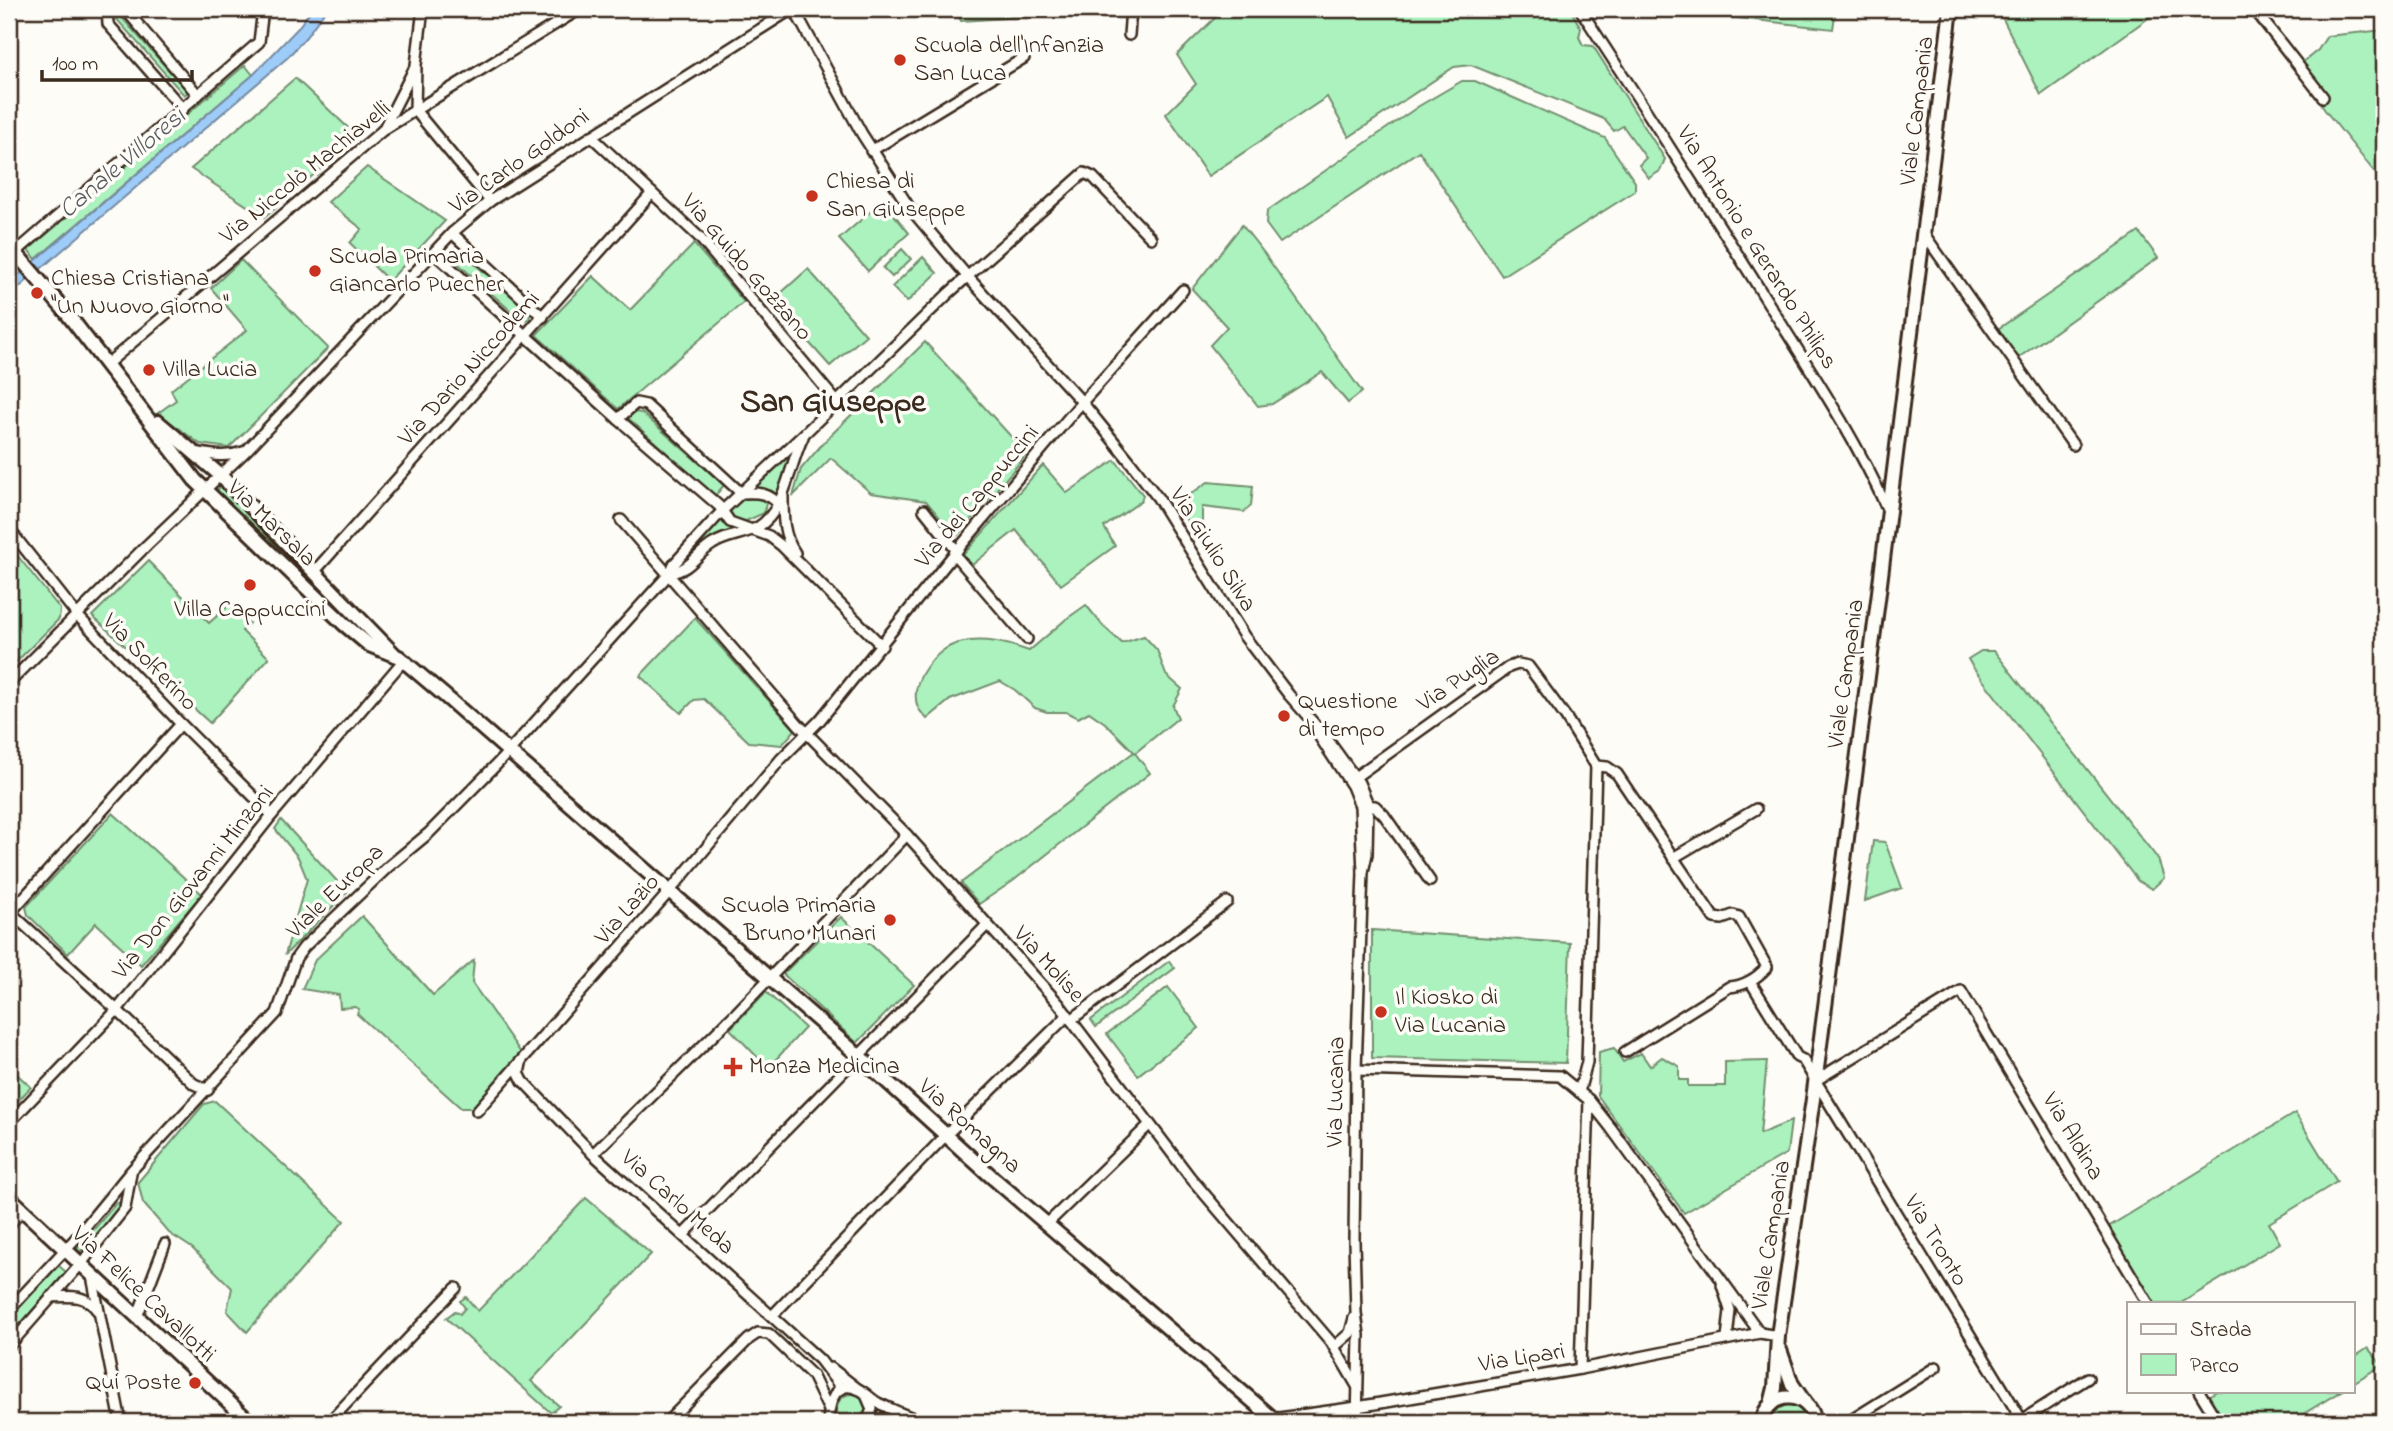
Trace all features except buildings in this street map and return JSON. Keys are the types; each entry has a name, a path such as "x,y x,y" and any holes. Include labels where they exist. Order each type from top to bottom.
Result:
{"street":[{"path":"107,9 108,24 183,108"},
{"path":"125,9 195,98"},
{"path":"12,249 259,42 263,9"},
{"path":"423,9 416,65 415,110 489,201"},
{"name":"Via Niccolò Machiavelli","path":"107,364 368,141 580,9"},
{"name":"Via Carlo Goldoni","path":"9,683 247,450 452,233 489,201 793,9"},
{"name":"Via Giulio Silva","path":"793,9 872,151 909,207 967,276 1082,402 1158,498 1234,621 1309,720 1325,736 1352,779 1364,805 1376,806 1384,815 1430,881"},
{"path":"1129,35 1131,9"},
{"name":"Via Antonio e Gerardo Philips","path":"1580,9 1702,196 1825,394 1889,513"},
{"path":"2255,9 2323,97"},
{"name":"Viale Campania","path":"1762,1422 1771,1404 1774,1388 1777,1339 1815,1081 1955,11"},
{"path":"872,151 1024,58"},
{"path":"383,130 416,65"},
{"name":"Via Guido Gozzano","path":"591,136 700,238 836,401"},
{"path":"670,573 674,564 723,510 967,276 1084,173 1093,177 1151,238"},
{"name":"Via Dario Niccodemi","path":"315,571 652,192"},
{"path":"452,233 543,317"},
{"path":"1924,234 2073,445"},
{"name":"Via Marsala","path":"12,249 107,364 195,480 344,624 369,645 399,658"},
{"path":"434,253 723,510 730,522 769,536 806,569 882,646"},
{"name":"Via dei Cappuccini","path":"807,732 882,646 1082,402 1183,290"},
{"name":"Via Marsala","path":"136,403 220,475 399,658 508,751"},
{"path":"618,419 636,403 646,405 741,493 765,494 781,504"},
{"path":"806,569 788,542 781,504 794,455 808,430"},
{"path":"191,451 213,456 230,456 247,450"},
{"path":"670,573 686,569 704,550 718,541 752,530 766,521 781,504"},
{"path":"924,510 1027,639"},
{"name":"Via Molise","path":"621,520 807,732 907,835 1069,1017 1149,1125 1231,1228 1334,1347 1357,1387 1357,1422"},
{"name":"Via Solferino","path":"9,529 77,615 272,815"},
{"name":"Viale Europa","path":"9,1310 194,1101 208,1090 277,1013 296,958 304,947 388,867 429,833 508,751 670,573"},
{"name":"Via Don Giovanni Minzoni","path":"9,1123 117,1010 399,658"},
{"name":"Via Puglia","path":"1352,779 1509,667 1518,664 1528,666 1565,716 1596,766 1607,767 1617,774 1714,918 1723,919 1733,915 1740,917 1766,963 1766,969 1750,981"},
{"path":"181,724 9,912 194,1084 208,1090"},
{"name":"Via Lazio","path":"477,1111 807,732"},
{"name":"Via Romagna","path":"508,751 1274,1420"},
{"path":"1579,1092 1587,1062 1596,766"},
{"name":"Via Lucania","path":"1357,1387 1359,1335 1356,1313 1356,1070 1363,872 1367,854 1364,805"},
{"path":"1673,859 1756,809"},
{"path":"593,1154 769,979 907,835"},
{"path":"772,1316 946,1135 1069,1017 1227,902"},
{"path":"684,1234 986,925"},
{"path":"1625,1052 1729,987 1750,981"},
{"name":"Via Tronto","path":"1750,981 1797,1057 1803,1059 2021,1422 2088,1378"},
{"name":"Via Aldina","path":"1815,1081 1961,991 2147,1302"},
{"name":"Via Carlo Meda","path":"522,1062 519,1073 523,1081 593,1154 823,1363 863,1392"},
{"path":"1356,1070 1560,1076 1588,1100 1760,1333"},
{"path":"1580,1369 1588,1100"},
{"path":"1048,1223 1149,1125"},
{"path":"9,1346 80,1265 125,1208 131,1171"},
{"name":"Via Felice Cavallotti","path":"9,1197 250,1422"},
{"path":"9,1225 22,1210"},
{"path":"137,1317 166,1244"},
{"path":"92,1276 121,1422"},
{"path":"1718,1277 1730,1310 1727,1339"},
{"path":"329,1422 456,1288"},
{"path":"51,1297 81,1297 90,1301 100,1315"},
{"name":"Via Lucania","path":"1334,1347 1350,1333 1356,1313"},
{"path":"667,1422 758,1333 769,1334 812,1375 830,1417"},
{"name":"Via Lipari","path":"1274,1420 1580,1369 1760,1333 1777,1339"},
{"name":"Viale Campania","path":"1777,1339 1792,1384 1816,1420"},
{"name":"Via Carlo Meda","path":"823,1363 842,1389 852,1388 863,1392 904,1415 926,1422"},
{"path":"1848,1422 1936,1367"},
{"path":"830,1417 833,1396 842,1389"},
{"path":"863,1392 872,1409 868,1422"},
{"path":"2200,1392 2218,1422"},
{"path":"1771,1404 1786,1397 1805,1403"},
{"path":"868,1422 881,1419 900,1422"},
{"path":"1250,1422 1274,1420"}],"green space":[{"path":"956,9 1069,9 1068,14 961,21"},
{"path":"1224,9 1570,9 1581,28 1579,37 1583,45 1593,46 1665,159 1660,171 1649,178 1639,165 1646,158 1623,126 1614,131 1604,119 1471,65 1454,67 1349,137 1327,97 1208,176 1166,114 1196,84 1177,55"},
{"path":"1658,9 1836,9 1833,29"},
{"path":"1998,9 2161,9 2041,95"},
{"path":"116,11 188,92 184,95 113,15"},
{"path":"2384,30 2384,145 2378,147 2384,155 2384,184 2324,109 2303,62 2318,50 2327,36"},
{"path":"245,65 253,75 36,259 28,250"},
{"path":"295,78 358,137 264,217 191,169"},
{"path":"1462,81 1475,81 1605,138 1635,182 1635,191 1502,276 1419,151 1280,243 1266,224 1267,211 1419,106"},
{"path":"367,167 445,221 389,281 350,243 362,229 328,202"},
{"path":"883,201 909,233 868,271 839,239"},
{"path":"1242,225 1362,392 1348,403 1322,372 1272,404 1258,406 1210,345 1227,327 1192,289"},
{"path":"2139,232 2158,258 2018,358 1998,329"},
{"path":"694,244 744,302 618,409 536,335 593,276 630,310"},
{"path":"902,249 911,259 892,277 883,268"},
{"path":"456,250 529,311 530,319 521,320 454,260 452,251"},
{"path":"923,257 937,273 907,302 892,287"},
{"path":"241,260 328,348 229,448 200,444 158,413 176,400 171,390 247,330 211,288"},
{"path":"808,269 866,335 830,366 772,301"},
{"path":"925,342 1027,454 956,537 926,501 871,493 831,458 793,496 801,469 824,442"},
{"path":"633,412 642,413 724,485 715,496 628,418"},
{"path":"791,452 778,496 772,491 756,487"},
{"path":"1115,460 1143,495 1141,501 1104,527 1115,546 1061,585 1016,530 972,565 963,555 1043,465 1067,493"},
{"path":"1208,482 1253,486 1251,506 1244,512 1202,507 1202,527 1195,531 1175,505"},
{"path":"222,485 355,623 353,625 215,492"},
{"path":"757,497 766,503 764,513 746,521 732,519 729,515 731,508 743,500"},
{"path":"720,519 738,531 681,568 678,565"},
{"path":"9,545 60,609 59,619 9,669"},
{"path":"148,561 209,623 229,605 249,623 242,631 269,658 210,723 92,616"},
{"path":"1086,605 1103,626 1122,643 1144,636 1157,650 1166,675 1182,689 1173,706 1178,718 1135,753 1150,773 1013,881 979,904 961,883 1134,752 1105,723 1089,712 1078,718 1066,712 1047,712 1035,708 1000,681 950,700 927,719 917,705 917,685 927,666 950,646 968,641 986,641 1004,643 1029,651"},
{"path":"695,618 795,730 782,745 749,742 704,699 694,700 681,713 640,676"},
{"path":"1981,651 1994,651 2158,859 2164,878 2152,889 2138,881 1972,666 1968,659"},
{"path":"113,813 202,894 141,965 96,923 68,954 28,915 26,907"},
{"path":"281,820 347,892 285,955 307,879 298,857 275,829"},
{"path":"1873,841 1885,842 1902,888 1865,901"},
{"path":"362,916 433,995 474,960 472,983 521,1053 473,1108 461,1108 357,1014 359,1009 340,1008 339,995 302,989 315,960"},
{"path":"841,917 914,985 857,1043 783,974"},
{"path":"1372,930 1570,943 1566,1063 1372,1058"},
{"path":"1169,961 1175,968 1096,1027 1091,1020"},
{"path":"1168,987 1199,1028 1138,1075 1107,1034"},
{"path":"766,992 805,1028 768,1068 730,1029"},
{"path":"1614,1048 1623,1062 1641,1053 1650,1066 1662,1057 1679,1066 1679,1080 1688,1080 1688,1086 1725,1086 1725,1062 1767,1061 1760,1134 1791,1121 1787,1153 1684,1213 1598,1096 1599,1052"},
{"path":"9,1067 31,1087 9,1110"},
{"path":"215,1101 344,1221 247,1332 227,1311 232,1288 192,1248 169,1233 143,1203 138,1182 204,1104"},
{"path":"2295,1113 2337,1182 2269,1223 2280,1243 2183,1302 2152,1302 2108,1227"},
{"path":"586,1198 651,1254 531,1381 559,1406 551,1413 446,1318 455,1311 460,1314 465,1308 460,1301 466,1297 478,1311"},
{"path":"117,1202 120,1204 118,1211 80,1252 77,1249"},
{"path":"58,1265 66,1272 9,1337 9,1319"},
{"path":"2368,1348 2382,1365 2354,1382 2354,1357"},
{"path":"2215,1392 2339,1392 2290,1422 2224,1422 2208,1396"},
{"path":"852,1394 858,1395 866,1403 866,1415 858,1423 852,1424 846,1423 838,1415 837,1409 838,1403 846,1395"},
{"path":"1788,1404 1801,1408 1808,1422 1770,1422 1777,1409"}],"water":[{"path":"312,9 326,9 287,58 9,296 9,283 253,75 297,29"}],"place":[{"name":"Scuola dell'Infanzia San Luca","path":"900,60"},
{"name":"Chiesa di San Giuseppe","path":"812,196"},
{"name":"Scuola Primaria Giancarlo Puecher","path":"315,271"},
{"name":"Chiesa Cristiana \"Un Nuovo Giorno\"","path":"37,293"},
{"name":"Villa Lucia","path":"149,370"},
{"name":"Villa Cappuccini","path":"250,585"},
{"name":"Questione di tempo","path":"1284,716"},
{"name":"Scuola Primaria Bruno Munari","path":"890,920"},
{"name":"Il Kiosko di Via Lucania","path":"1381,1012"},
{"name":"Monza Medicina","path":"733,1067"},
{"name":"Qui Poste","path":"195,1383"}],"district":[{"name":"San Giuseppe","path":"833,403"}],"water label":[{"name":"Canale Villoresi","path":"123,164"}]}
